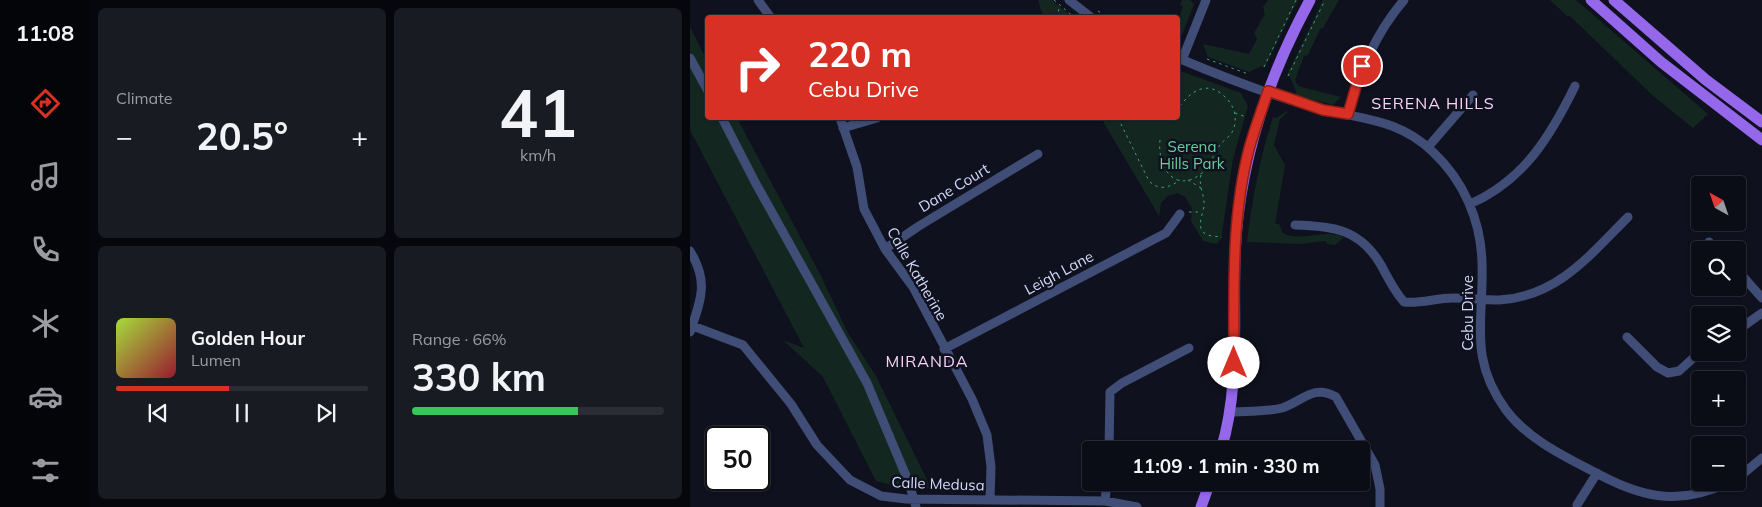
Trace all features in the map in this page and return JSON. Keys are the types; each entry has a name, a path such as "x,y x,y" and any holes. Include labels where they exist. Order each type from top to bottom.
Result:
{"main road":[{"path":"1223,441 1230,412 1234,363 1235,255 1240,201 1249,150 1268,91 1296,26 1310,0"},
{"path":"1592,0 1661,62 1762,140"},
{"path":"1614,0 1706,80 1762,122"},
{"path":"1201,507 1207,491"}],"street":[{"path":"758,0 769,15"},
{"path":"1069,0 1088,15"},
{"path":"1180,59 1206,0"},
{"path":"1348,114 1362,66 1372,44 1404,0"},
{"path":"690,58 705,86"},
{"name":"Cebu Drive","path":"1180,59 1323,110 1393,125 1428,147 1450,170 1470,204 1479,238 1482,263 1480,300 1481,357 1487,377 1507,412 1540,441 1597,473 1637,492 1673,498 1696,495 1706,491"},
{"path":"1470,204 1500,189 1515,177 1557,123 1575,86"},
{"path":"1428,147 1473,95"},
{"path":"723,120 755,182 867,383 909,484 916,507"},
{"name":"Calle Katherine","path":"841,120 858,167 864,208 886,249 913,287 972,399 987,435 991,467 990,499"},
{"path":"843,128 870,120"},
{"name":"Dane Court","path":"886,249 919,226 1038,154"},
{"name":"Leigh Lane","path":"944,349 1166,233 1180,214"},
{"path":"1295,224 1338,228 1353,235 1368,246 1404,302 1417,303 1442,298 1480,300 1517,298 1553,286 1572,273 1628,217"},
{"path":"690,251 700,268 702,290 691,327"},
{"path":"1746,280 1762,298"},
{"path":"1746,324 1762,313"},
{"name":"Calle Medusa","path":"691,327 742,345 791,404 817,445 850,480 881,496 1105,501 1137,507"},
{"path":"1627,337 1657,367 1668,373 1679,371 1691,360"},
{"path":"1109,441 1110,392 1122,383 1189,348"},
{"path":"1230,412 1281,408 1314,393 1326,391 1336,397 1375,465 1380,489 1380,507"},
{"path":"1746,471 1762,458"},
{"path":"1577,505 1597,473"},
{"path":"1105,501 1106,491"}],"path":[{"path":"1054,0 1071,15"},
{"path":"1264,67 1296,0"},
{"path":"1288,76 1325,0"},
{"path":"1058,15 1060,6"},
{"path":"1207,59 1248,74"},
{"path":"1180,105 1189,93 1199,89 1211,89 1227,98 1235,113 1232,133 1218,148 1202,173 1200,181 1204,204 1200,225 1203,232 1210,236 1222,237"},
{"path":"1235,113 1246,117"},
{"path":"1119,120 1149,181 1154,186 1162,188 1202,173"},
{"path":"1160,140 1159,152 1162,166 1169,175 1180,180"},
{"path":"1187,180 1201,188"},
{"path":"1180,214 1203,212"}],"green space":[{"path":"1038,0 1052,0 1070,15 1042,15"},
{"path":"1182,0 1190,0 1194,4 1182,35 1180,35 1180,15 1183,6 1180,5"},
{"path":"1268,0 1298,0 1265,67 1262,66 1249,72 1208,57 1203,44 1249,54 1257,39 1254,33 1265,14 1263,7"},
{"path":"1323,0 1339,0 1323,28 1320,29 1308,55 1304,56 1295,80 1298,86 1341,97 1333,105 1295,95 1296,91 1290,77 1287,75"},
{"path":"1550,0 1576,0 1708,114 1693,128 1651,94 1570,16 1567,16"},
{"path":"690,27 705,57 705,120 738,120 820,274 848,333 876,376 931,488 913,490 876,481 823,377 783,340 804,348 690,130"},
{"name":"Serena Hills Park","path":"1180,71 1241,93 1248,106 1233,159 1221,239 1216,244 1203,241 1191,221 1192,208 1185,197 1177,193 1168,196 1161,203 1159,216 1102,120 1180,120"},
{"path":"1287,111 1280,119 1274,145 1285,165 1275,224 1279,224 1283,233 1290,236 1328,234 1344,237 1335,245 1327,244 1324,241 1300,244 1247,242 1257,179 1273,117 1276,118"}],"district":[{"name":"SERENA HILLS","path":"1433,103"},
{"name":"MIRANDA","path":"927,361"}],"route":[{"path":"1234,363 1235,255 1240,201 1249,150 1268,91 1323,110 1348,114 1362,66"}]}
